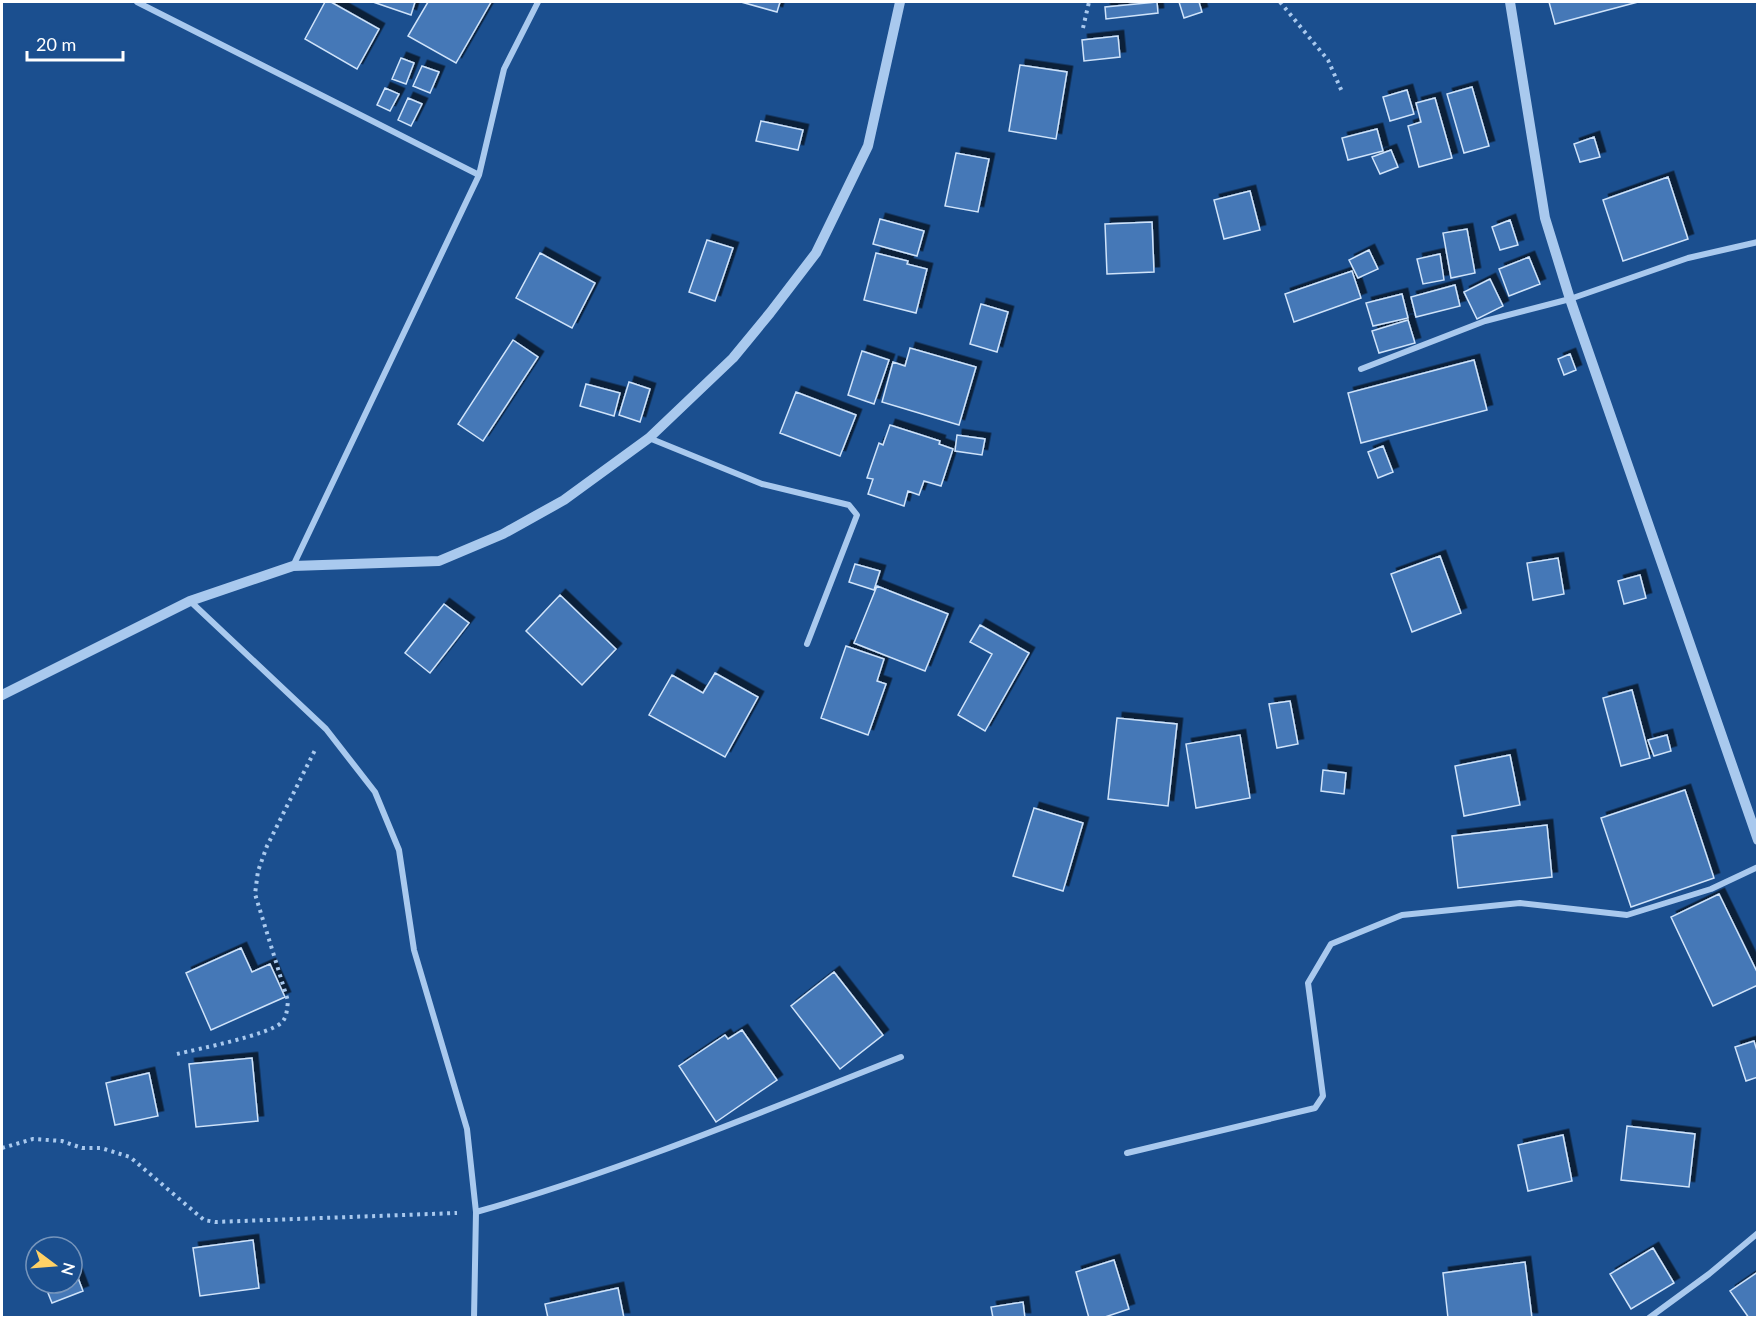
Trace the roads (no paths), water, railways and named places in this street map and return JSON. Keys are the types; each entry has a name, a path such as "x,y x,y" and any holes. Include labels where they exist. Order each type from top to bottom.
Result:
{"street":[{"path":"137,2 479,175"},
{"path":"292,566 479,175 504,69 538,2"},
{"path":"2,695 190,601 292,566 439,561 503,534 564,500 649,438 733,358 816,253 868,146 900,2"},
{"path":"1510,2 1545,218 1570,299 1758,840"},
{"path":"1361,369 1485,321 1570,299 1688,258 1758,242"},
{"path":"649,438 762,484 849,505 857,515 807,644"},
{"path":"190,601 326,729 375,792 399,850 414,950 467,1129 476,1212 474,1317"},
{"path":"1127,1153 1315,1108 1323,1096 1308,983 1330,944 1402,915 1520,903 1627,915 1711,889 1758,867"},
{"path":"476,1212 530,1197 709,1132 901,1057"},
{"path":"1649,1317 1709,1274 1758,1233"}]}
